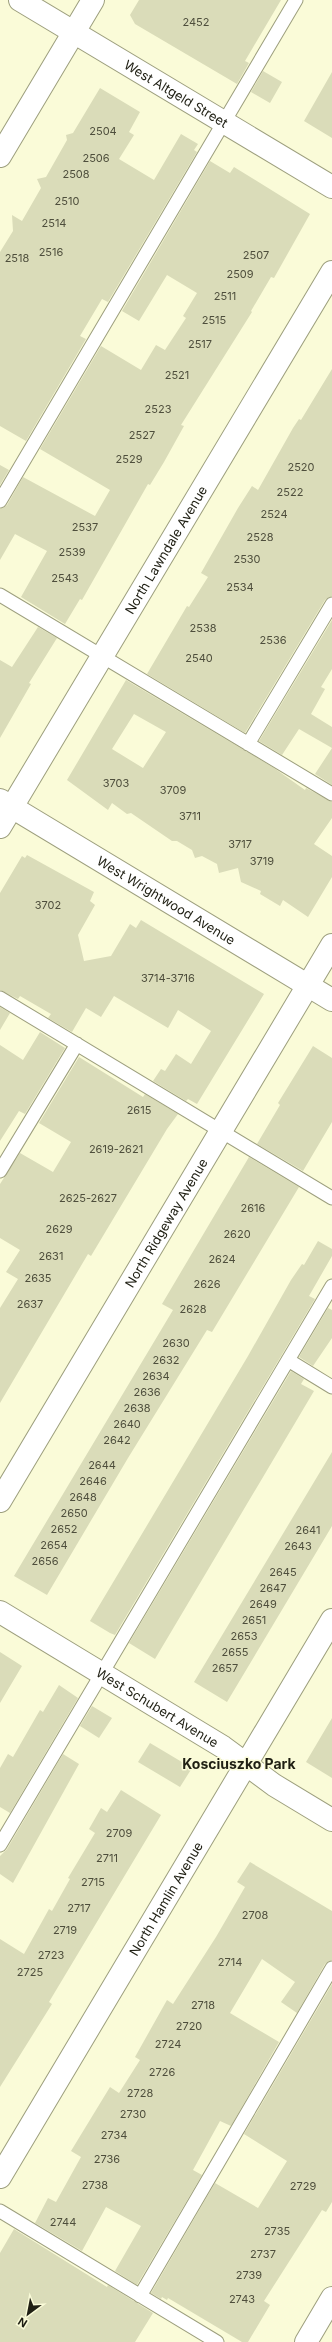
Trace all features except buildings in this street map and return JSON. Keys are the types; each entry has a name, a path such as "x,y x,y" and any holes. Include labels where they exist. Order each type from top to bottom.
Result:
{"street":[{"name":"West Altgeld Street","path":"20,0 332,188"},
{"path":"0,156 93,0"},
{"name":"North Lawndale Avenue","path":"0,827 6,803 102,656 332,272"},
{"name":"West Wrightwood Avenue","path":"6,803 332,1000"},
{"name":"North Ridgeway Avenue","path":"0,1501 332,945"},
{"name":"West Schubert Avenue","path":"0,1612 223,1747 274,1785 332,1820"},
{"name":"North Hamlin Avenue","path":"0,2177 332,1620"},
{"path":"306,2342 332,2298"}],"lane":[{"path":"0,501 296,0"},
{"path":"0,595 332,794"},
{"path":"248,744 332,604"},
{"path":"0,998 332,1198"},
{"path":"0,1171 77,1044"},
{"path":"0,1845 332,1286"},
{"path":"288,1360 332,1387"},
{"path":"140,2296 332,1968"},
{"path":"0,2211 217,2342"}],"district":[{"name":"Kosciuszko Park","path":"239,1763"}]}
